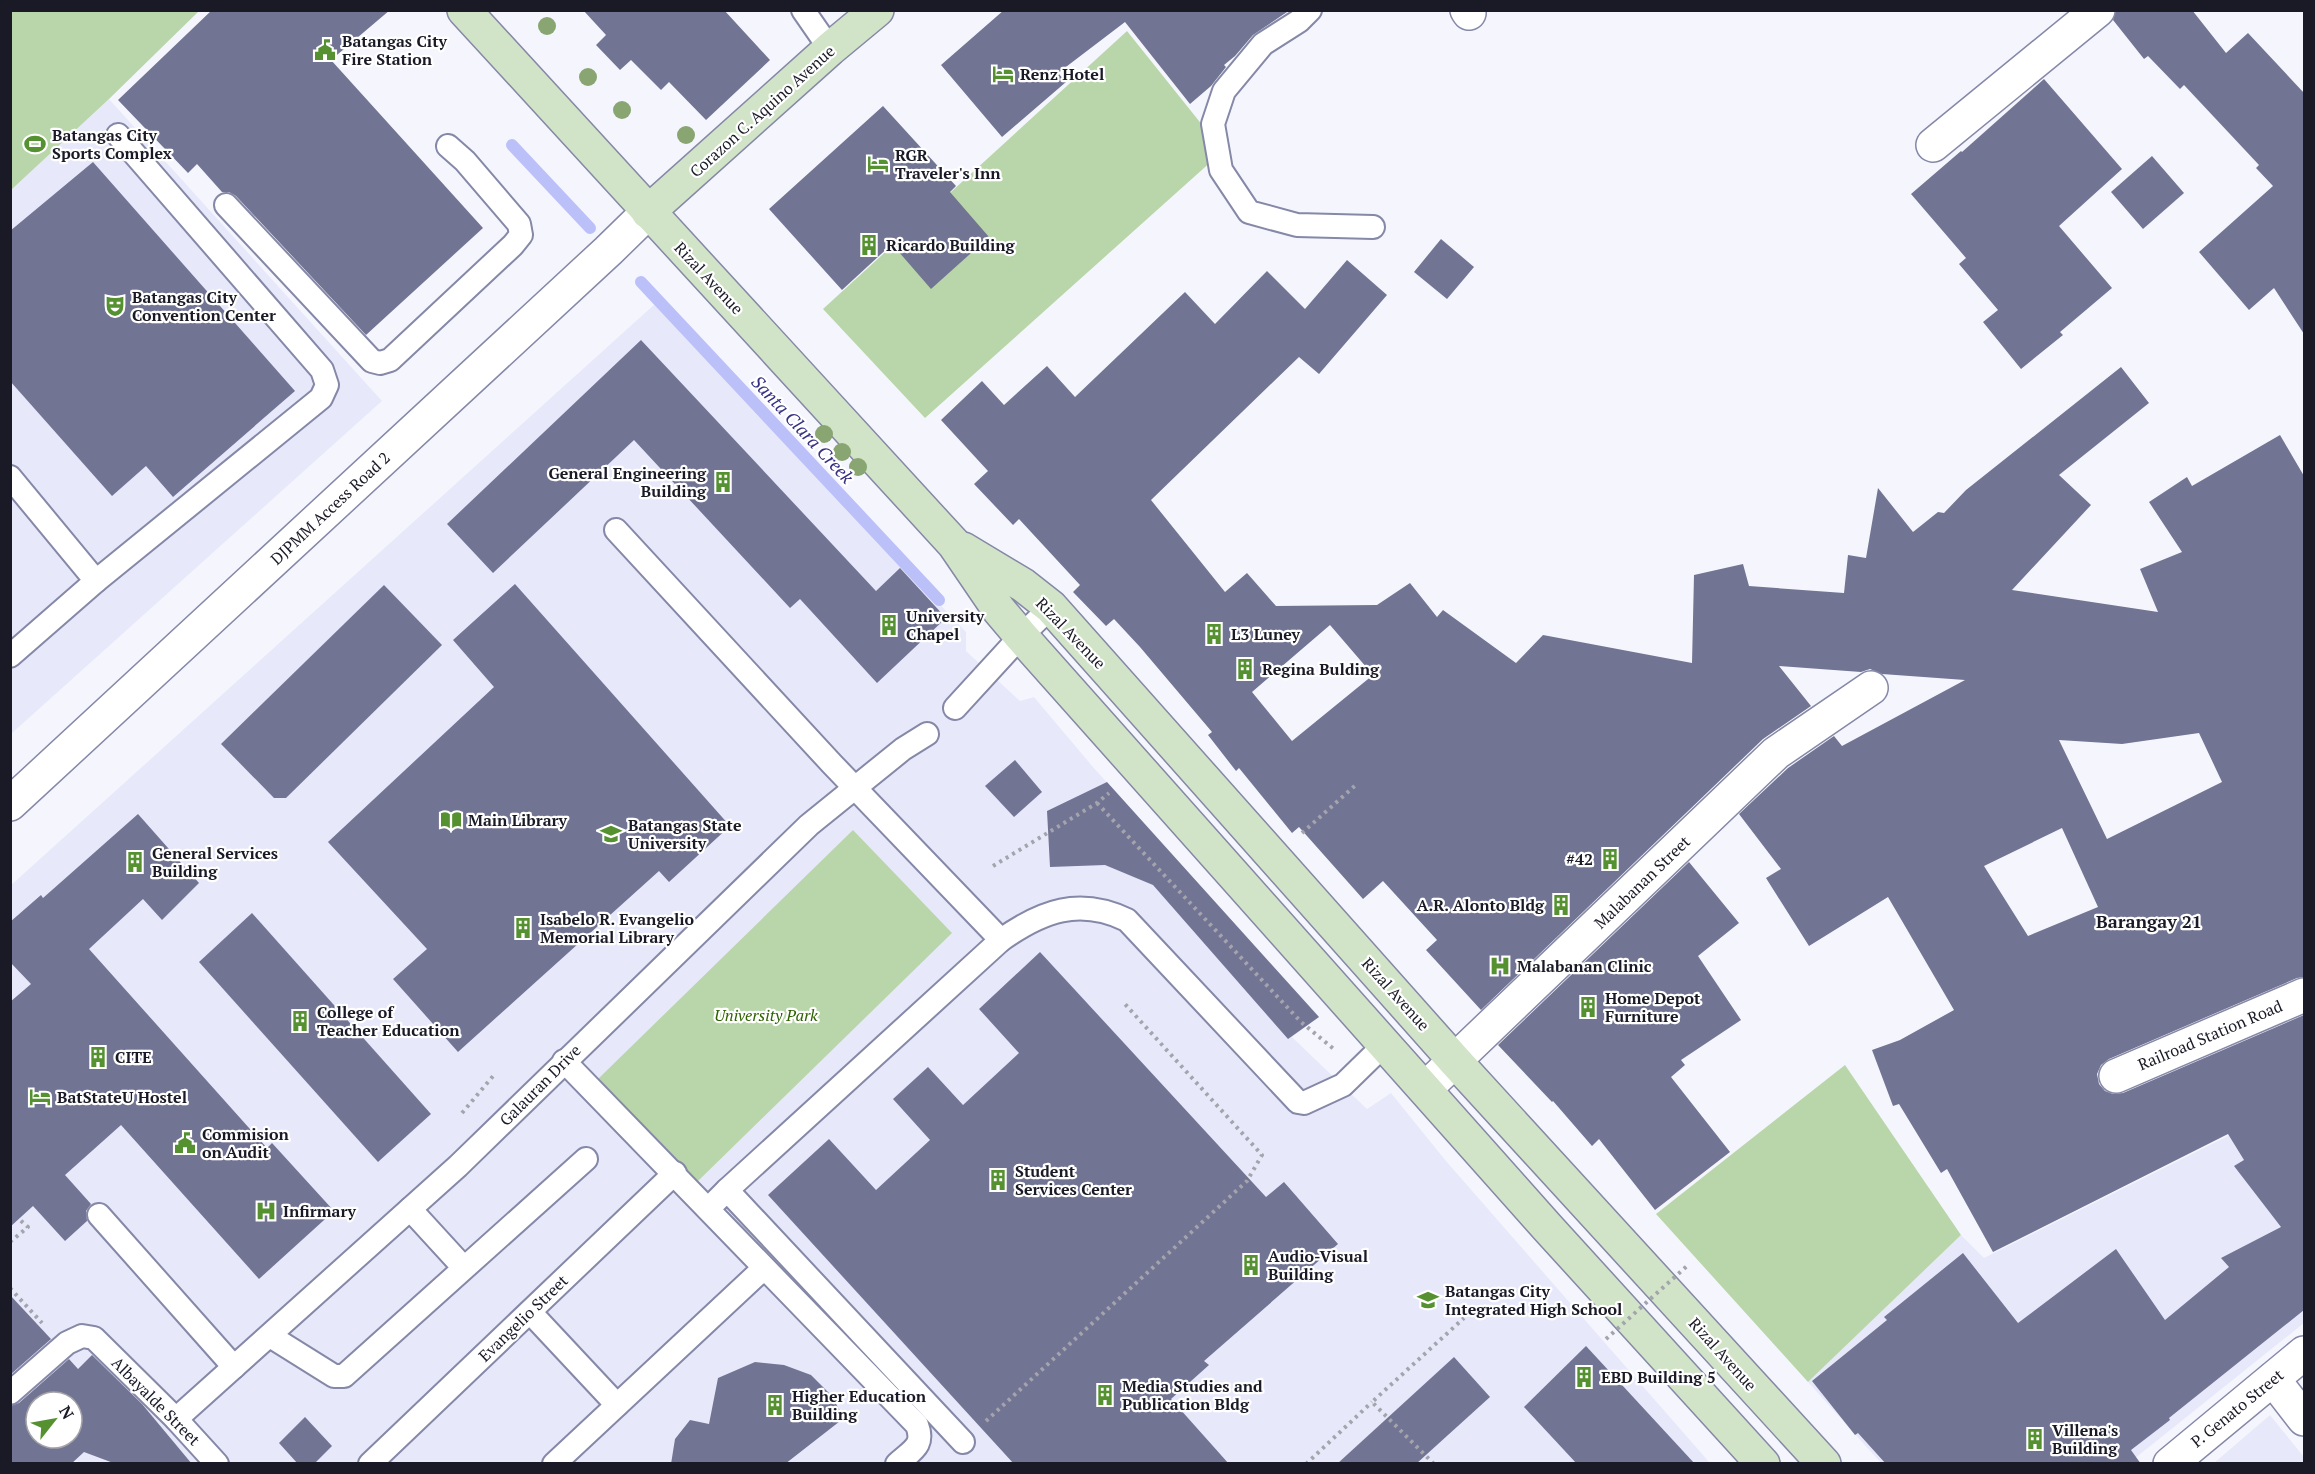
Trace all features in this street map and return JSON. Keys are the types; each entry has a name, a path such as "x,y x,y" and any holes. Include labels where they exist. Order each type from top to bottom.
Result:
{"main road":[{"name":"Rizal Avenue","path":"464,10 954,544 999,610 1021,636 1547,1227 1763,1464"},
{"name":"Corazon C. Aquino Avenue","path":"648,212 830,49 877,10"},
{"name":"Rizal Avenue","path":"954,544 1023,585 1051,607 1455,1061 1824,1464"}],"street":[{"path":"1933,145 2098,10"},
{"name":"DJPMM Access Road 2","path":"10,804 582,276 648,212"},
{"name":"Malabanan Street","path":"1425,1089 1776,753 1871,688"},
{"name":"Railroad Station Road","path":"2116,1076 2304,995"},
{"name":"P. Genato Street","path":"2170,1464 2304,1353"},
{"path":"2273,1379 2304,1419"}],"lane":[{"path":"803,10 830,49"},
{"path":"1310,10 1299,21 1263,44 1224,91 1213,124 1221,170 1249,212 1297,225 1373,227"},
{"path":"10,656 96,581 321,398 327,385 322,370 118,135"},
{"path":"226,205 372,361 380,363 390,360 521,235 519,224 465,161 448,146"},
{"path":"10,477 96,581"},
{"path":"616,530 832,764 1001,940"},
{"path":"955,708 1051,607"},
{"name":"Galauran Drive","path":"176,1419 458,1166 564,1060 809,825 903,749 927,734"},
{"path":"709,1209 1001,940 1024,923 1052,912 1076,908 1100,910 1127,920 1298,1102 1304,1103 1343,1084 1384,1045"},
{"path":"564,1060 917,1425 921,1435 919,1444 897,1464"},
{"path":"270,1336 334,1377 344,1376 586,1159"},
{"name":"Evangelio Street","path":"370,1464 675,1173"},
{"path":"727,1190 963,1442"},
{"path":"410,1209 464,1268"},
{"path":"99,1215 234,1367"},
{"path":"554,1464 764,1268"},
{"path":"530,1312 617,1405"},
{"name":"Albayalde Street","path":"10,1393 67,1343 82,1336 94,1338 176,1419 217,1464"}],"path":[{"path":"1275,858 1356,784"},
{"path":"993,866 1097,803 1116,787"},
{"path":"1097,803 1301,1022"},
{"path":"963,1442 1247,1181 1262,1155 1124,1003"},
{"path":"10,1242 28,1227 19,1219"},
{"path":"1606,1339 1688,1265"},
{"path":"1306,1464 1464,1317"},
{"path":"1372,1402 1434,1464"}],"shaded area":[{"path":"109,99 382,401 11,734 11,190"},
{"name":"Batangas State University","path":"656,303 966,632 966,651 1020,701 1034,697 1093,767 1319,1017 1292,1037 1367,1109 1391,1093 1446,1161 1710,1463 87,1464 75,1461 73,1464 11,1463 10,886"},
{"path":"2304,1098 2304,1323 2129,1463 1881,1463 1808,1382 1961,1235 1984,1258"},
{"path":"2270,1415 2304,1457 2304,1463 2214,1463"}],"green space":[{"name":"Batangas City Sports Complex","path":"11,10 199,10 199,11 11,190"},
{"path":"1127,31 1223,151 925,418 823,309"},
{"name":"University Park","path":"853,830 952,933 698,1181 598,1079"},
{"path":"1845,1065 1961,1235 1808,1382 1656,1214"}],"building":[{"path":"212,10 390,10 331,60 483,228 366,335 236,196 229,192 222,192 197,164 188,173 118,100"},
{"path":"583,10 724,10 770,60 706,120 669,82 661,90 631,60 620,70 596,45 606,35"},
{"path":"1004,10 1290,10 1253,35 1224,65 1226,67 1211,86 1190,104 1125,22 1058,73 1066,82 1002,137 941,65"},
{"path":"2116,10 2192,10 2226,53 2248,33 2304,93 2304,334 2274,288 2249,310 2199,252 2273,186 2256,168 2259,165 2184,85 2180,89 2148,56 2144,59 2113,20"},
{"path":"2044,79 2122,169 2059,226 2112,288 2060,332 2063,335 2021,369 1983,322 1998,310 1959,264 1966,258 1911,194"},
{"path":"883,106 956,186 950,192 989,237 931,289 892,244 842,290 769,209"},
{"path":"2152,156 2184,193 2143,229 2111,192"},
{"name":"Batangas City Convention Center","path":"93,162 295,391 173,497 146,466 112,496 10,381 10,231"},
{"path":"1441,239 1474,267 1447,299 1414,272"},
{"path":"1347,260 1387,295 1319,374 1299,357 1151,500 1225,592 1247,573 1276,606 1377,605 1410,583 1437,617 1443,610 1516,663 1543,635 1692,663 1694,575 1743,564 1749,586 1844,593 1848,555 1866,558 1878,488 1913,532 1938,512 1944,513 1966,490 2121,367 2149,403 2059,475 2091,505 2012,590 2158,612 2140,569 2182,552 2149,502 2187,477 2192,486 2280,435 2304,476 2304,977 2109,1059 2101,1065 2097,1074 2099,1084 2105,1091 2113,1094 2123,1093 2304,1015 2304,1310 2131,1450 2141,1464 1886,1464 1858,1433 1855,1435 1812,1381 1887,1320 1884,1317 1963,1253 2018,1323 2116,1249 2165,1320 2229,1267 2221,1258 2281,1227 2234,1166 2244,1160 2228,1134 1993,1252 1947,1169 1941,1173 1899,1104 1893,1106 1872,1050 1900,1040 1954,1010 1888,897 1809,946 1766,878 1781,869 1739,814 1788,768 1834,736 1842,746 1965,680 1882,674 1870,669 1861,672 1779,666 1811,706 1763,739 1481,1010 1426,950 1437,940 1383,881 1363,899 1299,827 1292,833 1239,768 1236,771 1208,735 1212,732 1140,647 1114,619 1106,626 1073,592 1080,585 1019,519 1013,525 974,484 988,471 941,420 982,381 1004,405 1047,366 1075,397 1185,292 1215,324 1267,271 1305,309","holes":["1330,625 1373,675 1292,741 1252,692","2199,733 2222,782 2107,839 2059,740 2122,744","2062,828 2098,907 2028,936 1984,866"]},
{"name":"General Engineering Building","path":"641,340 876,591 900,568 946,618 877,683 800,599 790,608 634,440 493,573 447,524"},
{"path":"515,584 730,826 669,882 659,871 458,1052 393,979 427,949 328,842 494,687 453,640"},
{"path":"384,585 442,645 286,798 274,798 221,744"},
{"path":"1015,760 1042,792 1014,817 985,786"},
{"path":"1107,782 1319,1017 1288,1039 1153,885 1105,865 1050,867 1047,811"},
{"name":"CITE","path":"138,814 199,883 162,920 143,899 89,949 267,1148 272,1143 334,1211 259,1279 121,1125 65,1175 91,1204 86,1211 87,1221 65,1241 33,1206 10,1227 10,1002 31,984 10,962 10,922 41,895 43,898"},
{"path":"1689,862 1739,923 1698,956 1741,1020 1681,1060 1685,1065 1671,1077 1730,1152 1655,1210 1599,1139 1592,1146 1553,1101 1498,1045"},
{"name":"College of Teacher Education","path":"252,913 431,1114 378,1162 199,962"},
{"path":"1040,952 1266,1197 1284,1182 1338,1244 1204,1361 1209,1365 1171,1399 1229,1464 1014,1464 768,1195 829,1139 876,1190 930,1140 893,1099 928,1067 963,1105 1019,1053 979,1009"},
{"path":"10,1295 51,1339 10,1375"},
{"name":"EBD Building 5","path":"1586,1346 1695,1464 1577,1464 1524,1407"},
{"path":"92,1355 142,1404 192,1464 116,1464 84,1452 71,1464 10,1464 10,1406 24,1399 24,1450 84,1450 84,1390 34,1390 69,1359 78,1369"},
{"path":"1454,1357 1490,1397 1416,1464 1337,1464"},
{"name":"Higher Education Building","path":"755,1362 784,1365 811,1375 831,1395 844,1418 785,1464 671,1464 675,1439 690,1420 709,1424 718,1378"},
{"path":"305,1417 332,1446 314,1464 298,1464 279,1443"}],"waterway":[{"name":"Santa Clara Creek","path":"512,145 590,228"},
{"name":"Santa Clara Creek","path":"641,282 939,600"}],"place":[{"name":"Batangas City Fire Station","path":"325,50"},
{"name":"Renz Hotel","path":"1003,74"},
{"name":"Batangas City Sports Complex","path":"35,144"},
{"name":"RGR Traveler's Inn","path":"878,164"},
{"name":"Ricardo Building","path":"869,245"},
{"name":"Batangas City Convention Center","path":"115,306"},
{"name":"General Engineering Building","path":"723,482"},
{"name":"University Chapel","path":"889,625"},
{"name":"L3 Luney","path":"1214,634"},
{"name":"Regina Bulding","path":"1245,669"},
{"name":"Main Library","path":"451,820"},
{"name":"Batangas State University","path":"611,834"},
{"name":"#42","path":"1610,859"},
{"name":"General Services Building","path":"135,862"},
{"name":"A.R. Alonto Bldg","path":"1561,905"},
{"name":"Isabelo R. Evangelio Memorial Library","path":"523,928"},
{"name":"Malabanan Clinic","path":"1500,966"},
{"name":"Home Depot Furniture","path":"1588,1007"},
{"name":"College of Teacher Education","path":"300,1021"},
{"name":"CITE","path":"98,1057"},
{"name":"BatStateU Hostel","path":"40,1097"},
{"name":"Commision on Audit","path":"185,1143"},
{"name":"Student Services Center","path":"998,1180"},
{"name":"Infirmary","path":"266,1211"},
{"name":"Audio-Visual Building","path":"1251,1265"},
{"name":"Batangas City Integrated High School","path":"1428,1300"},
{"name":"EBD Building 5","path":"1584,1377"},
{"name":"Media Studies and Publication Bldg","path":"1105,1395"},
{"name":"Higher Education Building","path":"775,1405"},
{"name":"Villena's Building","path":"2035,1439"}],"district":[{"name":"Barangay 21","path":"2149,921"}]}
